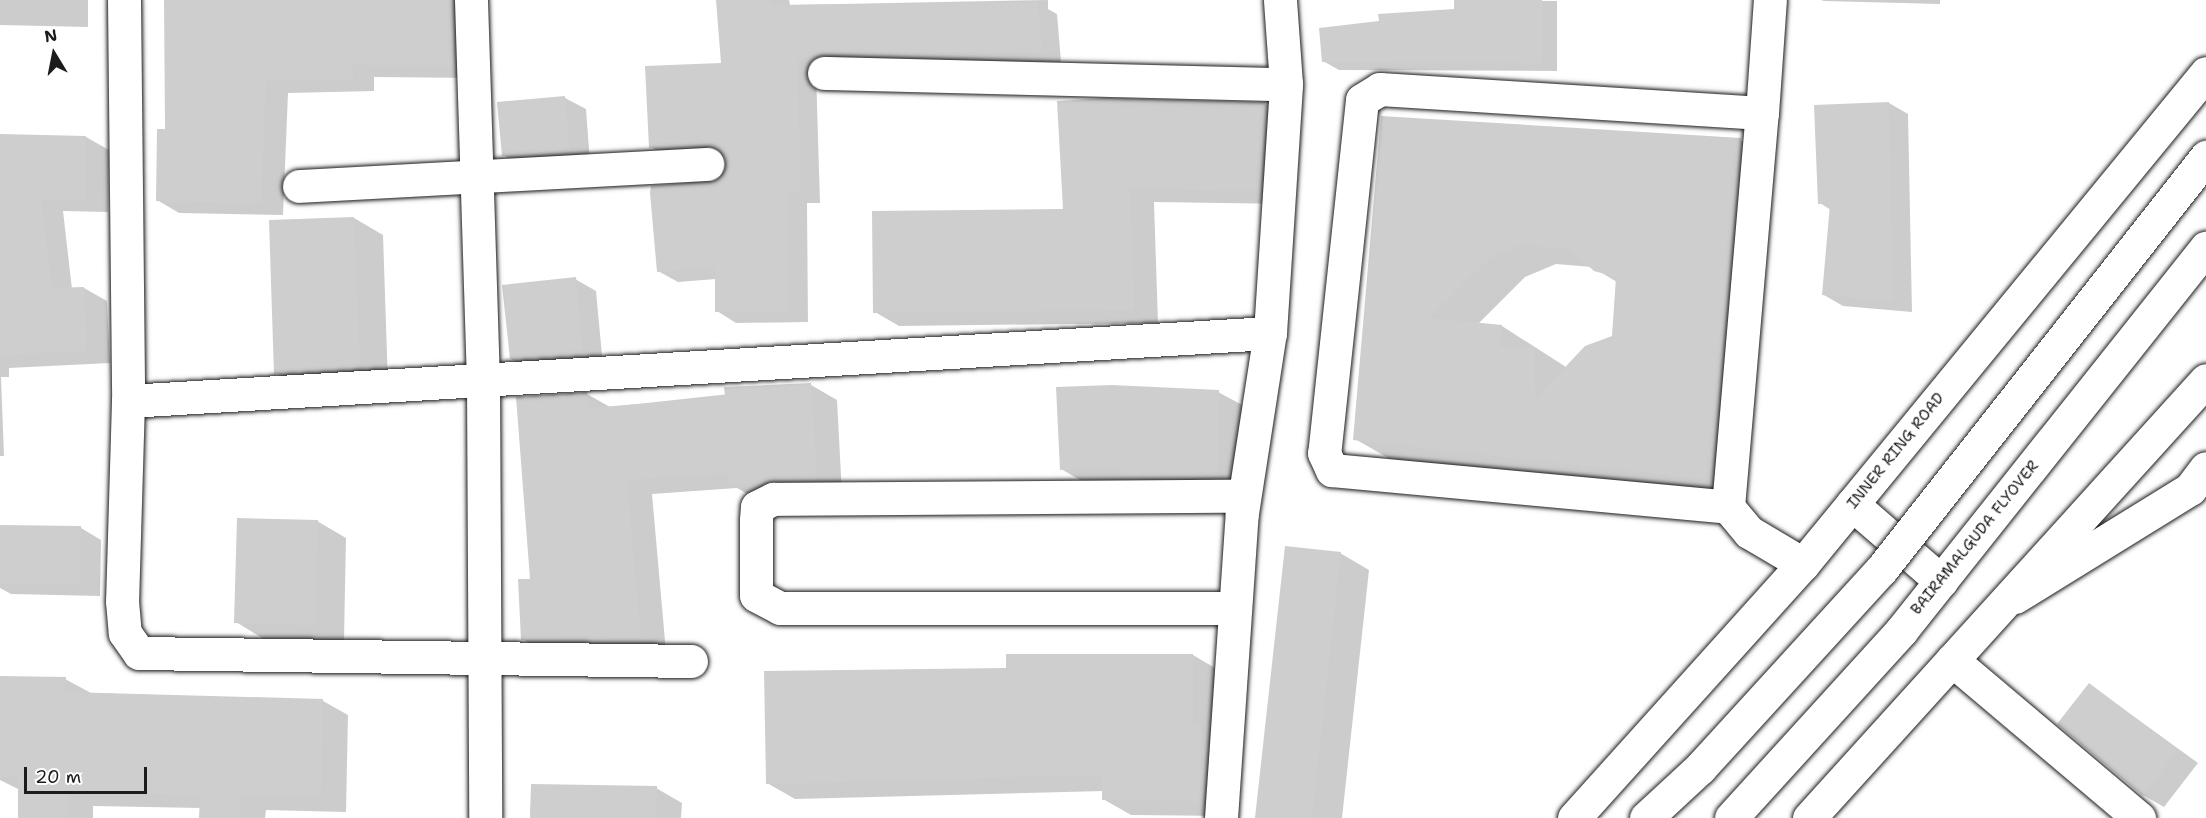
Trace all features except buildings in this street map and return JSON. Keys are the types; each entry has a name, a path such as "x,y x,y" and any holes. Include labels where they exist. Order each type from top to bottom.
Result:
{"main road":[{"path":"124,0 128,401 122,602 125,633 139,653 487,662 691,661"},
{"path":"471,0 474,175 483,383 487,662 485,818"},
{"path":"1221,818 1244,496 1270,333 1286,84 1280,0"},
{"path":"1728,507 1770,0"},
{"path":"824,73 1286,84"},
{"name":"INNER RING ROAD","path":"1574,818 1803,564 2206,73"},
{"path":"1762,113 1380,88 1362,100 1324,453 1332,470 1728,507 1749,532 1803,564"},
{"path":"1646,818 1700,768 1881,570 2206,157"},
{"path":"299,186 707,164"},
{"name":"BAIRAMALGUDA FLYOVER","path":"1731,818 1941,581 2206,248"},
{"path":"128,401 483,383 627,369 1270,333"},
{"path":"1809,818 1996,609 2185,407 2206,380"},
{"path":"1996,609 2190,489 2206,468"},
{"path":"1235,608 780,608 756,595 757,507 773,499 1244,496"},
{"path":"1852,504 1941,581"},
{"path":"1952,660 2139,818"}]}
